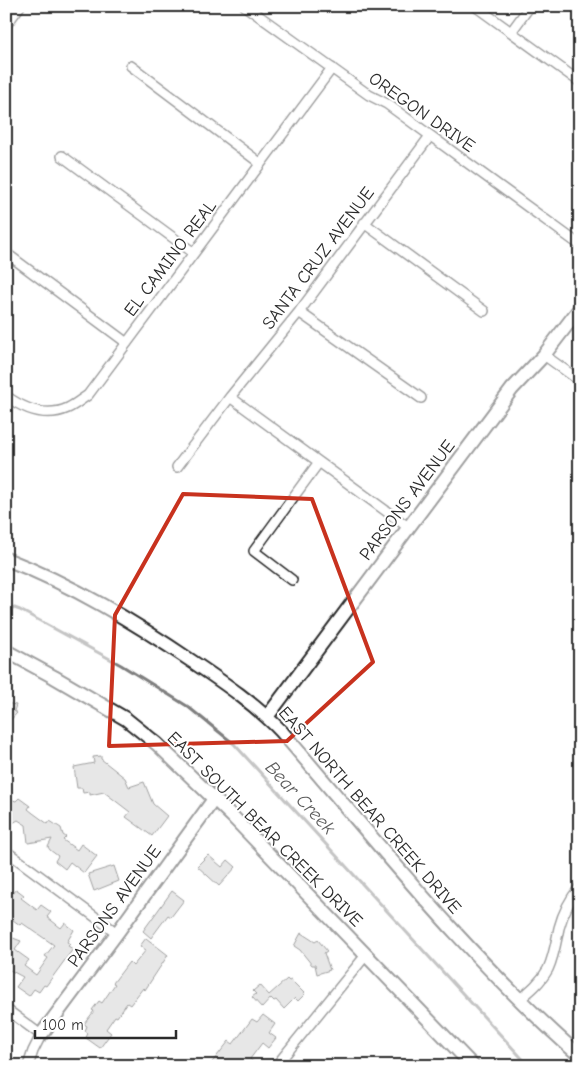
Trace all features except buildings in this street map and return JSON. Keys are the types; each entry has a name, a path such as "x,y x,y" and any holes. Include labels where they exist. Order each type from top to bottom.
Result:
{"street":[{"path":"6,25 20,6"},
{"name":"OREGON DRIVE","path":"245,6 430,136 580,246"},
{"path":"476,6 580,82"},
{"path":"511,32 530,6"},
{"path":"131,66 260,163"},
{"name":"EL CAMINO REAL","path":"6,396 22,406 38,412 55,412 69,408 88,395 332,68"},
{"name":"SANTA CRUZ AVENUE","path":"177,467 230,397 262,360 299,312 364,222 430,136"},
{"path":"62,156 194,253"},
{"path":"364,222 484,312"},
{"path":"6,253 127,343"},
{"name":"PARSONS AVENUE","path":"267,717 512,389 544,355 580,308"},
{"path":"299,312 421,398"},
{"path":"544,355 580,381"},
{"path":"230,397 408,527"},
{"path":"292,580 254,551 319,462"},
{"name":"EAST NORTH BEAR CREEK DRIVE","path":"6,559 50,577 111,609 173,648 228,686 267,717 459,938 520,1000 580,1056"},
{"name":"EAST SOUTH BEAR CREEK DRIVE","path":"6,651 126,719 157,744 214,798 473,1066"},
{"name":"PARSONS AVENUE","path":"41,1034 117,933 214,798"},
{"path":"6,850 117,933"},
{"path":"520,1000 534,988 548,969 566,908 580,887"},
{"path":"276,1066 366,955"},
{"path":"6,1009 41,1034 28,1066"}],"highlighted area":[{"path":"183,494 312,499 373,662 287,741 109,746 115,615"}],"waterway":[{"name":"Bear Creek","path":"6,605 20,610 121,665 187,706 234,744 529,1066"}]}
